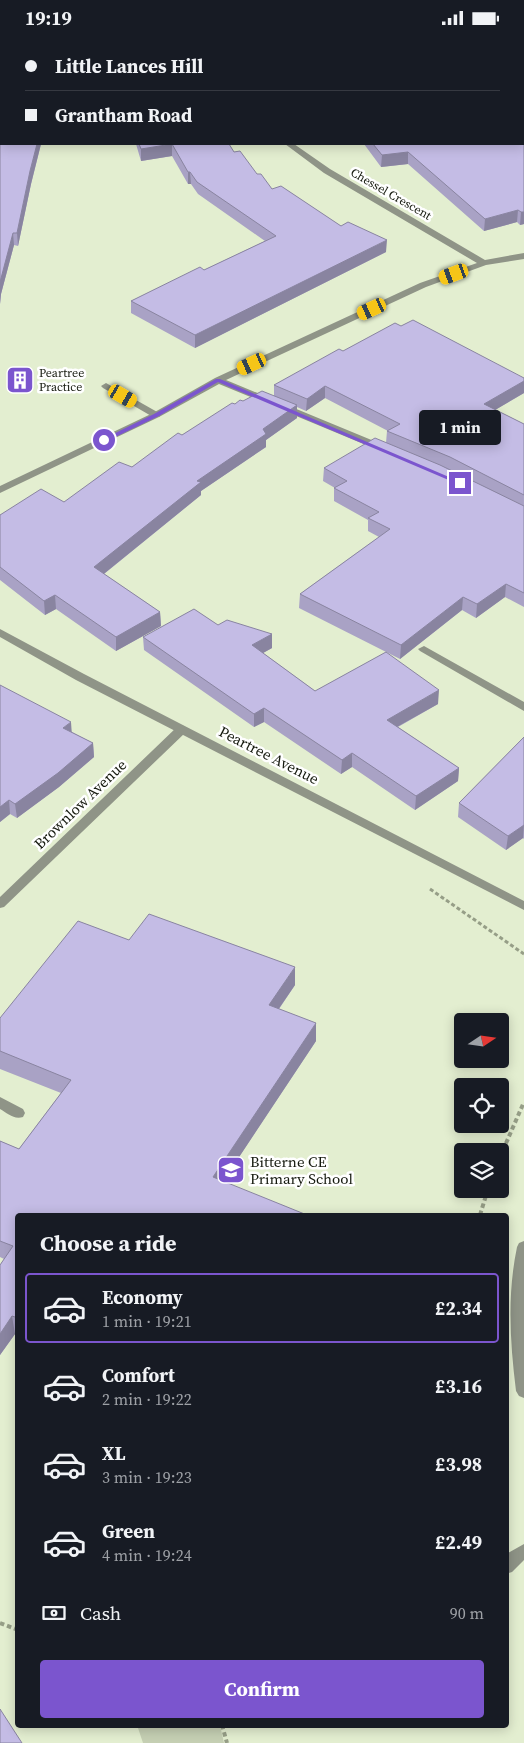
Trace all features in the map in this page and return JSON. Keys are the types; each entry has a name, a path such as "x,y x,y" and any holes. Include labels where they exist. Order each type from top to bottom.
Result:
{"street":[{"name":"Chessel Crescent","path":"290,145 327,171 484,263"},
{"path":"0,490 156,415 218,380 423,285 484,263 524,256"},
{"path":"218,380 390,452"},
{"path":"106,386 156,415"},
{"name":"Peartree Avenue","path":"0,633 80,677 524,906"},
{"path":"424,649 524,707"},
{"name":"Brownlow Avenue","path":"0,904 182,729"},
{"path":"0,1102 18,1113"},
{"path":"524,1247 521,1261 516,1327 524,1391"},
{"path":"509,1563 524,1551"}],"path":[{"path":"427,888 524,954"},
{"path":"506,1143 524,1102"},
{"path":"481,1213 485,1198"},
{"path":"0,1623 15,1629"},
{"path":"223,1728 227,1743"}],"green space":[{"path":"138,1728 221,1728 224,1743 143,1743"}],"building":[{"path":"0,145 37,145 17,233 13,233 0,282"},
{"path":"139,145 166,145 141,149"},
{"path":"173,145 230,145 234,152 240,151 257,174 261,174 272,189 281,186 341,226 348,222 387,240 195,335 131,301 200,267 204,270 276,236 197,182 188,172"},
{"path":"374,145 524,145 524,212 518,210 485,219 408,152 382,155"},
{"path":"413,320 524,378 524,381 484,404 524,424 524,495 450,457 387,431 400,424 325,386 307,399 274,385 339,349 343,351 395,323 401,326"},
{"path":"262,391 297,405 263,429 266,434 197,481 201,482 94,567 160,612 116,637 55,595 44,601 0,567 0,515 41,489 64,502 119,462 132,467 178,433 182,435 232,403 235,404 240,400 243,401"},
{"path":"375,438 440,465 524,506 524,593 506,584 477,604 463,597 401,645 300,594 390,529 368,518 379,512 334,488 347,481 324,468"},
{"path":"194,609 218,625 227,620 272,634 252,645 315,691 386,652 439,690 387,720 459,768 416,796 352,753 342,760 264,708 254,714 143,637"},
{"path":"0,685 71,722 63,728 93,743 58,773 15,804 9,800 0,807"},
{"path":"524,737 524,825 508,836 459,803"},
{"path":"149,914 295,967 269,1005 316,1023 213,1177 302,1213 15,1213 15,1317 12,1316 0,1334 0,1265 13,1246 0,1241 0,1141 19,1149 71,1080 0,1051 0,1018 78,921 129,940"},
{"path":"0,1709 22,1743 0,1743"}],"place":[{"name":"Peartree Practice","path":"20,380"},
{"name":"Bitterne CE Primary School","path":"231,1170"}],"route":[{"path":"104,440 156,415 218,380 444,474 460,483"}]}
